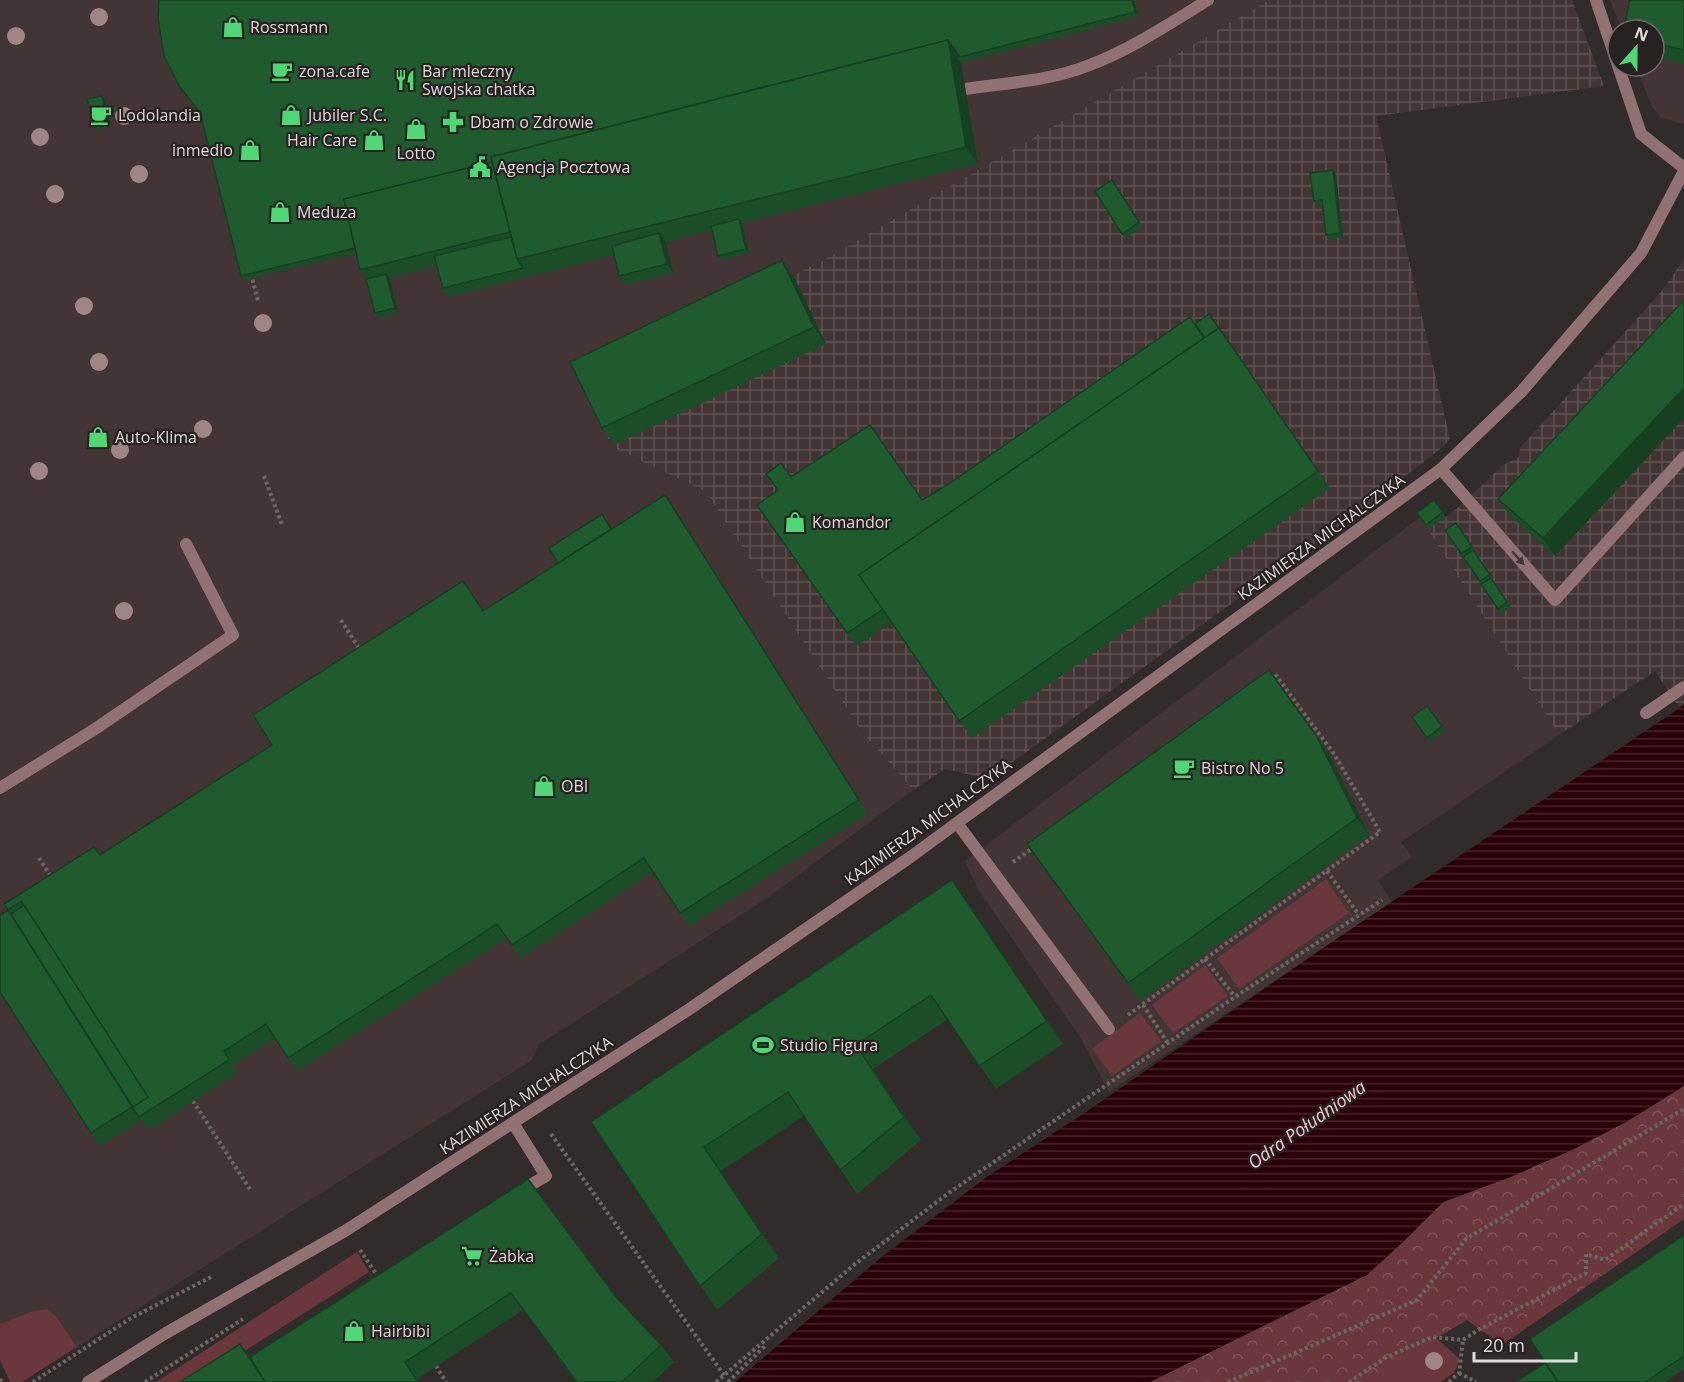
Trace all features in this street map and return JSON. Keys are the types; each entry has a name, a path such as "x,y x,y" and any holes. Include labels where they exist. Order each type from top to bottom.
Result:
{"street":[{"path":"965,89 1052,76 1086,67 1135,45 1208,0"},
{"name":"KAZIMIERZA MICHALCZYKA","path":"88,1382 166,1333 345,1230 688,1010 909,858 1441,469 1521,392 1641,253 1684,170 1641,134 1596,0"},
{"path":"1441,469 1555,600 1684,458"},
{"path":"0,788 95,729 232,635 186,544"},
{"path":"1646,713 1684,687"},
{"path":"957,823 1109,1029"},
{"path":"507,1200 546,1176 513,1123"}],"path":[{"path":"250,268 258,301"},
{"path":"264,476 282,525"},
{"path":"341,620 362,653"},
{"path":"1109,1029 1380,832 1334,754 1275,674 1266,681"},
{"path":"996,875 1034,847"},
{"path":"39,858 54,881"},
{"path":"1327,871 1359,915"},
{"path":"716,1382 855,1264 950,1192 1234,997 1382,900"},
{"path":"1205,959 1234,997"},
{"path":"1143,1005 1168,1043"},
{"path":"194,1101 251,1191"},
{"path":"1228,1382 1417,1300 1466,1239 1684,1109"},
{"path":"546,1126 569,1162 694,1330 724,1375"},
{"path":"1349,1382 1387,1357 1432,1337 1463,1340 1586,1273 1586,1254 1605,1260 1684,1204"},
{"path":"358,1246 384,1285"},
{"path":"33,1382 131,1318 218,1274"},
{"path":"1449,1382 1459,1373 1463,1340"},
{"path":"728,1382 765,1346"},
{"path":"436,1366 446,1382"},
{"path":"1459,1373 1476,1382"}],"shaded area":[{"path":"0,0 1269,0 822,261 580,378 612,447 706,492 862,732 913,790 766,899 538,1045 532,1060 77,1347 56,1316 30,1312 0,1324"},
{"path":"1269,0 1572,0 1604,86 1376,116 1450,439 1379,497 989,779 945,769 913,790 862,732 706,492 612,447 580,378 822,261"},
{"path":"1610,0 1684,0 1684,124 1662,118 1652,107 1641,78 1666,78 1666,18 1617,18"},
{"path":"1684,259 1684,703 1679,707 1655,671 1559,735 1420,517 1446,517 1503,465 1519,457 1520,448 1661,292"},
{"path":"1420,517 1559,735 1401,842 1412,857 1378,880 1392,902 1109,1092 1080,1037 977,888 965,861"}],"green space":[{"path":"1326,879 1349,913 1239,989 1217,958"},
{"path":"1205,965 1228,996 1173,1033 1152,1005"},
{"path":"1140,1013 1161,1041 1112,1076 1092,1049"},
{"path":"1684,1086 1684,1219 1502,1345 1467,1320 1362,1382 1150,1382 1321,1297 1403,1242 1443,1202 1508,1178 1572,1150 1626,1122"},
{"path":"357,1252 369,1272 196,1382 156,1382"},
{"path":"46,1309 56,1316 77,1347 22,1382 10,1382 0,1360 0,1324 30,1312"},
{"path":"1435,1337 1460,1359 1454,1373 1440,1382 1362,1382"}],"water":[{"name":"Odra Południowa","path":"1684,705 1684,1086 1626,1122 1572,1150 1508,1178 1443,1202 1367,1275 1150,1382 735,1382 878,1260 988,1176 1086,1112 1329,944"}],"building":[{"path":"159,0 1132,0 1135,12 960,57 948,40 491,157 492,162 344,199 355,248 241,276 200,112 179,86 164,56 158,19"},
{"path":"1630,0 1684,0 1684,50 1666,46 1666,18 1626,18"},
{"path":"948,40 966,147 517,259 491,157"},
{"path":"102,96 108,122 94,126 87,99"},
{"path":"492,162 510,232 360,270 344,199"},
{"path":"1333,170 1340,233 1326,235 1322,200 1314,201 1310,173"},
{"path":"1112,180 1139,222 1122,234 1095,191"},
{"path":"739,219 746,249 718,256 711,226"},
{"path":"659,233 667,264 619,276 612,246"},
{"path":"511,237 517,259 523,268 443,288 434,256"},
{"path":"782,260 814,327 602,428 570,362"},
{"path":"386,274 395,308 375,313 366,279"},
{"path":"1684,300 1684,388 1543,538 1498,499"},
{"path":"1209,314 1219,328 1205,338 1195,324"},
{"path":"1190,317 1204,338 859,575 883,609 847,633 757,505 778,490 766,474 781,463 791,477 870,425 922,500"},
{"path":"1219,328 1318,471 959,721 859,575"},
{"name":"OBI","path":"665,495 859,800 680,913 644,858 512,945 497,924 288,1058 266,1024 224,1051 229,1060 139,1117 132,1107 148,1097 21,901 8,910 4,904 94,847 100,855 272,745 253,715 463,581 483,611"},
{"path":"1434,500 1443,512 1426,525 1417,513"},
{"path":"602,514 611,529 558,563 549,548"},
{"path":"1456,523 1472,547 1461,554 1445,530"},
{"path":"1473,550 1490,575 1480,581 1463,557"},
{"path":"1491,578 1507,602 1498,609 1481,584"},
{"path":"1269,670 1317,737 1357,818 1128,983 1027,844"},
{"path":"1427,706 1442,726 1427,738 1412,717"},
{"path":"952,880 1047,1021 979,1066 931,995 856,1045 904,1117 840,1170 788,1092 704,1147 762,1234 700,1286 591,1122"},
{"path":"24,905 148,1097 133,1107 11,914"},
{"path":"8,910 132,1107 91,1133 0,992 0,915"},
{"path":"528,1179 617,1298 661,1345 622,1382 577,1382 511,1293 405,1362 418,1382 265,1382 250,1357"},
{"path":"1684,1235 1684,1356 1645,1382 1558,1382 1530,1339"},
{"path":"240,1344 265,1382 180,1382"},
{"path":"1545,1363 1558,1382 1515,1382"}],"place":[{"name":"Rossmann","path":"233,27"},
{"name":"zona.cafe","path":"282,71"},
{"name":"Bar mleczny Swojska chatka","path":"405,80"},
{"name":"Lodolandia","path":"101,115"},
{"name":"Jubiler S.C.","path":"291,115"},
{"name":"Dbam o Zdrowie","path":"453,122"},
{"name":"Lotto","path":"416,129"},
{"name":"Hair Care","path":"374,140"},
{"name":"inmedio","path":"250,150"},
{"name":"Agencja Pocztowa","path":"480,167"},
{"name":"Meduza","path":"280,212"},
{"name":"Auto-Klima","path":"98,437"},
{"name":"Komandor","path":"795,522"},
{"name":"Bistro No 5","path":"1184,768"},
{"name":"OBI","path":"544,786"},
{"name":"Studio Figura","path":"763,1045"},
{"name":"Żabka","path":"472,1256"},
{"name":"Hairbibi","path":"354,1331"}]}
